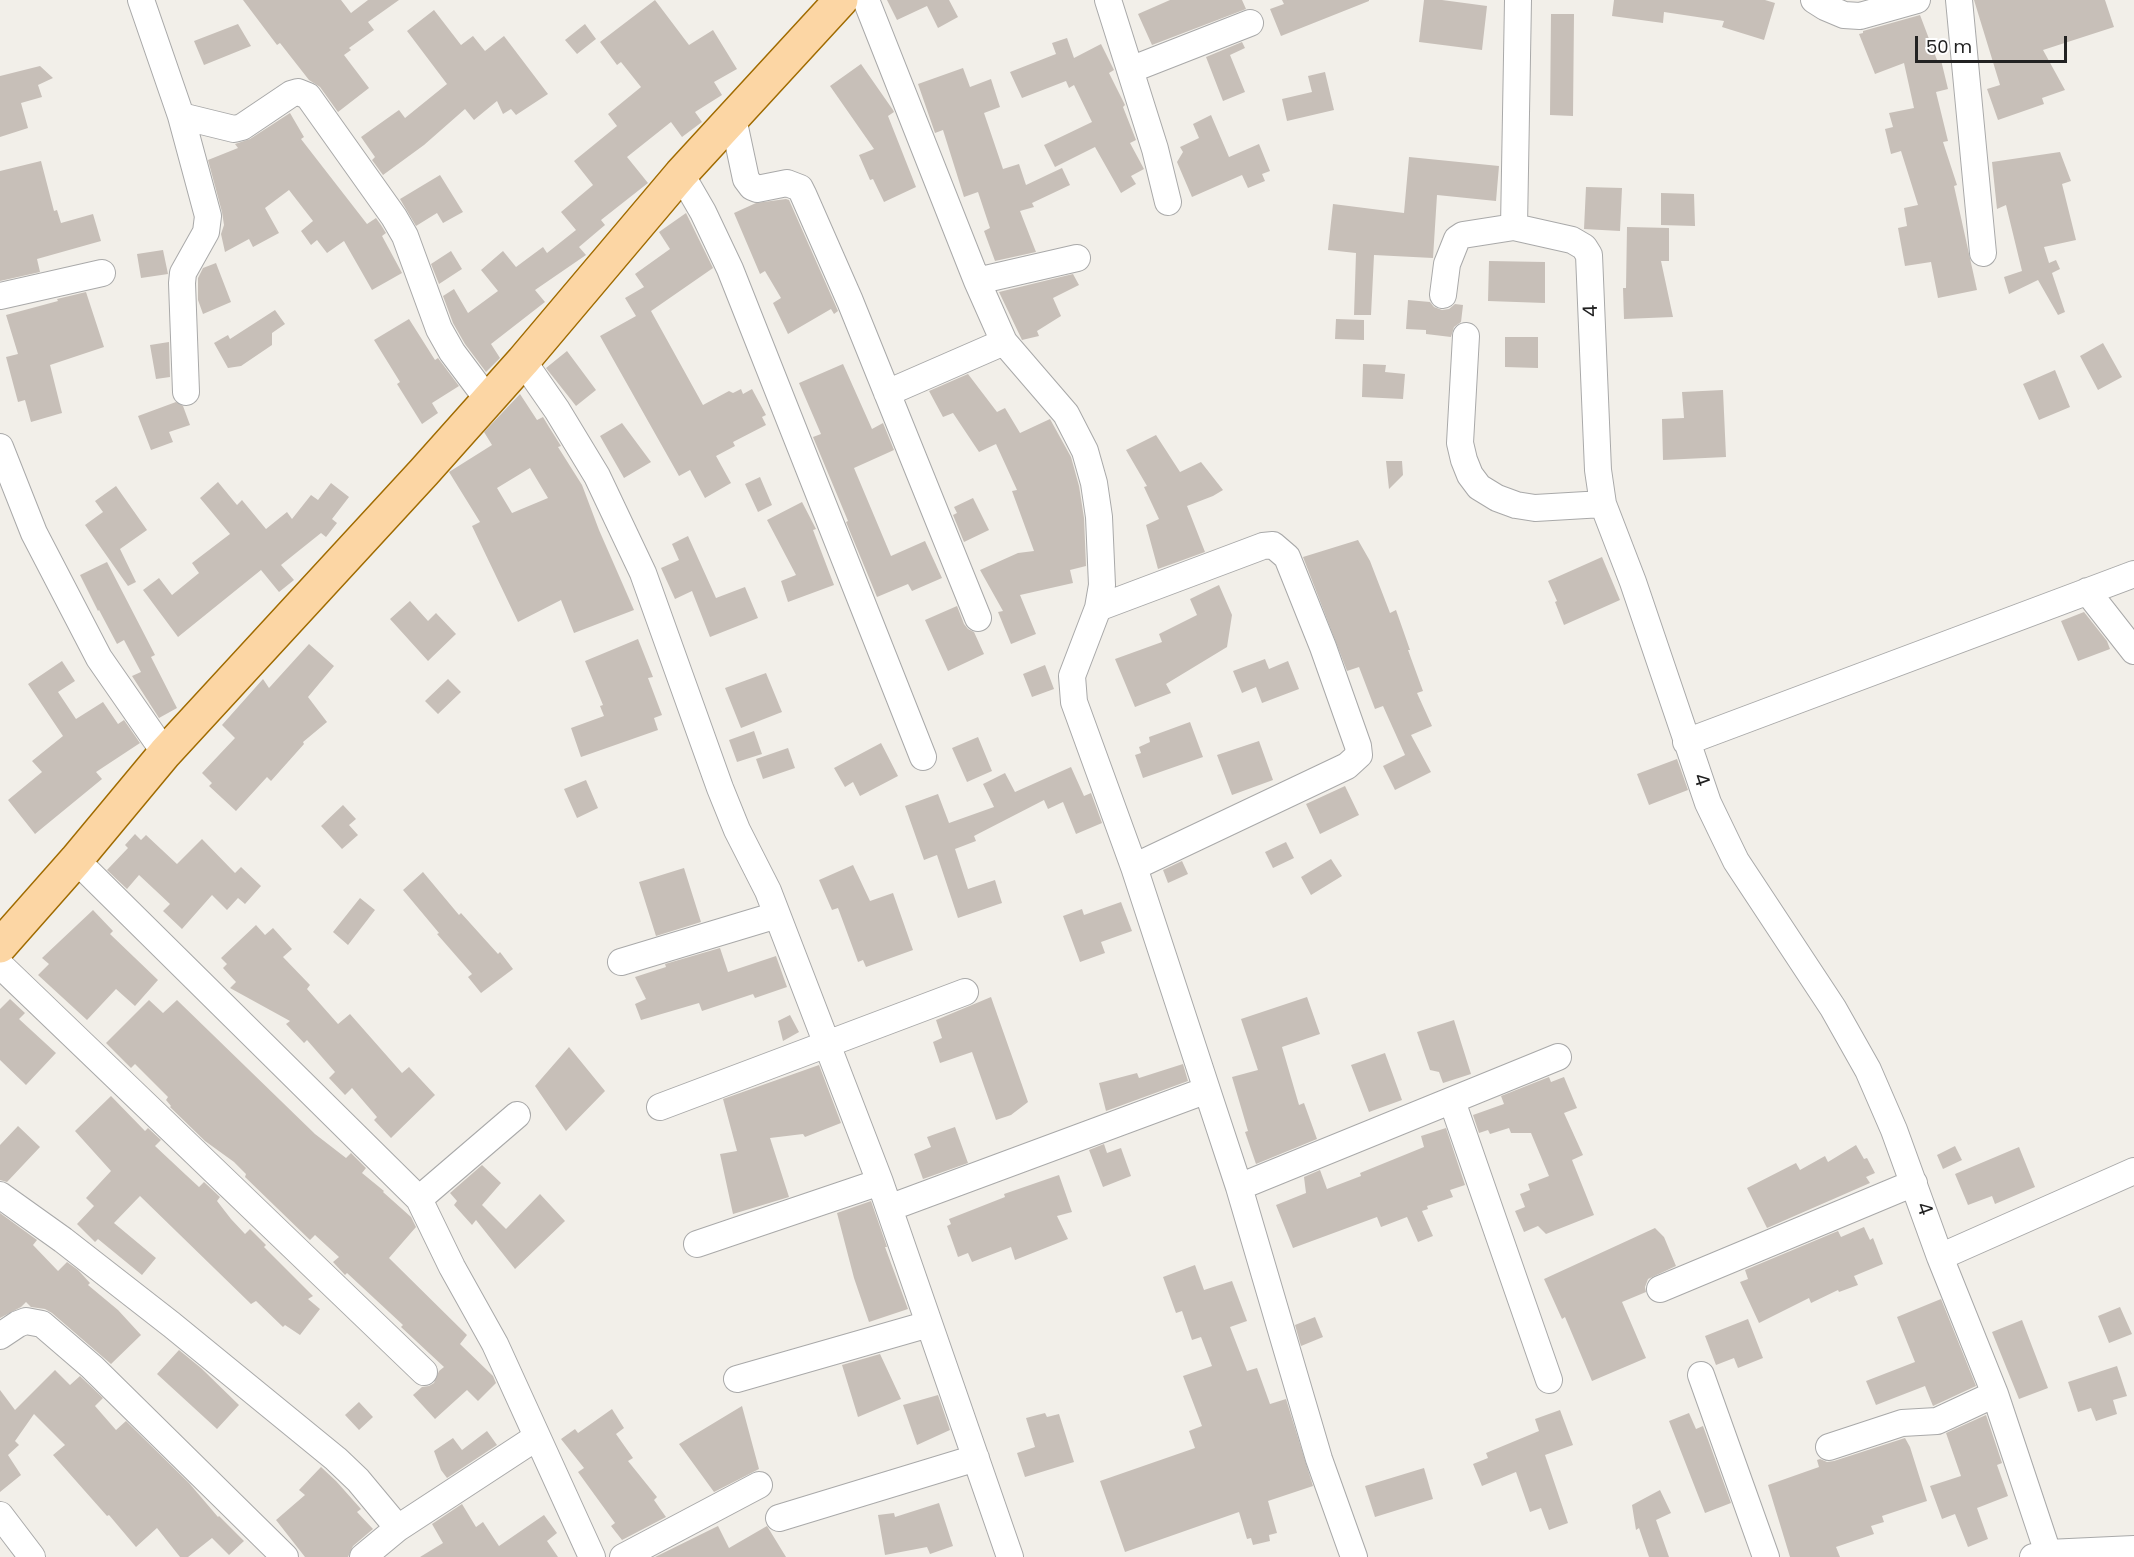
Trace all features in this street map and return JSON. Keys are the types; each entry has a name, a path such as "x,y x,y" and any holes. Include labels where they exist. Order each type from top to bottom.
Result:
{"main road":[{"path":"0,946 76,860 165,753 488,400 681,174 841,0"}],"street":[{"path":"141,0 182,116 208,224 196,253 183,273 186,392"},
{"path":"866,0 977,281 1004,342 1066,414 1085,451 1094,483 1099,517 1102,585 1098,608 1072,676 1071,687 1074,702 1134,867 1239,1187 1319,1459 1354,1557"},
{"path":"1108,0 1155,149 1168,202"},
{"path":"1443,296 1447,264 1457,239 1463,235 1514,227 1518,0"},
{"path":"1814,0 1844,15 1860,16 1917,0"},
{"path":"1959,0 1983,253"},
{"path":"1130,70 1250,23"},
{"path":"182,116 234,129 242,127 291,93 298,92 308,96 394,217 405,236 439,329 452,352 488,400"},
{"path":"733,118 746,179 752,187 757,189 787,183 800,188 803,194 978,618"},
{"path":"681,174 703,212 730,269 922,757"},
{"name":"4","path":"1514,227 1572,240 1584,247 1589,255 1598,470 1603,504 1633,582 1708,803 1736,861 1833,1008 1868,1070 1995,1394 2040,1555"},
{"path":"977,281 1077,258"},
{"path":"0,296 102,273"},
{"path":"1466,336 1460,443 1470,475 1479,487 1497,498 1516,505 1535,508 1603,504"},
{"path":"887,393 1004,342"},
{"path":"523,361 557,410 597,476 643,573 720,788 777,915 889,1208 1010,1557"},
{"path":"0,447 34,533 99,658 165,753"},
{"path":"1098,608 1263,546 1273,545 1287,557 1323,647 1358,746 1359,755 1347,766 1134,867"},
{"path":"1686,742 2134,574"},
{"path":"2087,591 2134,651"},
{"path":"76,860 419,1199 452,1267 495,1344 592,1557"},
{"path":"621,962 777,915"},
{"path":"0,965 424,1372"},
{"path":"660,1107 965,992"},
{"path":"1239,1187 1558,1057"},
{"path":"889,1208 1207,1090"},
{"path":"1452,1101 1549,1380"},
{"path":"419,1199 517,1115"},
{"path":"1940,1257 2134,1171"},
{"path":"697,1244 879,1182"},
{"path":"1660,1289 1914,1183"},
{"path":"0,1195 63,1240 172,1325 336,1459 358,1480 398,1528"},
{"path":"0,1336 26,1321 42,1324 92,1367 285,1557"},
{"path":"737,1379 929,1324"},
{"path":"1701,1375 1766,1557"},
{"path":"1829,1447 1902,1423 1937,1420 1995,1394"},
{"path":"363,1557 398,1528 537,1437"},
{"path":"779,1518 976,1458"},
{"path":"623,1557 759,1485"},
{"path":"0,1515 32,1557"},
{"path":"2040,1555 2134,1549"}],"building":[{"path":"243,0 341,0 351,13 368,0 399,0 368,22 374,30 349,48 351,50 344,55 369,88 338,112 320,87 309,80 280,43 277,45"},
{"path":"655,0 689,45 713,30 737,69 714,82 722,95 695,112 702,122 682,137 671,122 627,157 648,183 601,220 605,225 579,247 586,255 535,290 545,302 491,344 500,358 486,372 453,323 443,296 454,289 468,313 498,291 481,270 503,251 516,267 543,247 547,253 576,230 561,212 593,185 574,161 617,126 608,114 641,87 621,62 617,65 600,42"},
{"path":"887,0 949,0 958,17 938,28 927,6 897,20"},
{"path":"1170,0 1242,0 1246,9 1152,45 1138,14"},
{"path":"1282,0 1369,1 1281,36 1270,9 1284,4"},
{"path":"1424,0 1487,6 1482,50 1419,42"},
{"path":"1614,0 1765,0 1775,3 1764,40 1722,27 1724,21 1664,12 1663,23 1612,16"},
{"path":"1974,0 2105,0 2114,27 2043,50 2065,90 2042,98 2044,104 1998,120 1987,89 2000,85"},
{"path":"434,10 461,45 473,36 485,51 504,36 548,94 516,115 511,109 503,114 497,101 474,120 465,109 424,145 383,175 372,160 375,157 361,137 399,110 405,118 447,84 407,31"},
{"path":"1551,14 1574,14 1573,116 1550,115"},
{"path":"1920,15 1937,60 1941,60 1948,89 1936,92 1948,141 1943,142 1957,185 1954,186 1977,290 1938,298 1931,262 1905,266 1898,228 1907,226 1904,208 1918,205 1901,151 1891,154 1885,129 1893,127 1889,113 1914,108 1904,63 1875,74 1859,34"},
{"path":"238,24 251,46 204,65 194,41"},
{"path":"585,24 596,39 577,54 565,40"},
{"path":"1067,38 1074,58 1101,44 1114,70 1109,73 1125,105 1123,107 1136,140 1130,143 1144,169 1131,176 1136,184 1121,193 1095,147 1055,167 1044,145 1092,122 1074,85 1069,88 1066,81 1022,98 1010,72 1056,54 1052,43"},
{"path":"1242,42 1245,48 1230,55 1245,92 1223,101 1206,57"},
{"path":"861,64 894,112 888,116 916,187 884,202 873,179 870,180 859,155 874,149 830,86"},
{"path":"40,66 53,78 38,85 42,97 21,103 28,128 0,137 0,76"},
{"path":"963,68 970,87 991,79 1000,107 984,113 1003,169 1019,164 1026,185 1062,168 1070,185 1032,203 1034,207 1020,211 1036,252 995,261 984,231 990,228 978,192 964,197 943,130 935,133 918,84"},
{"path":"1325,72 1334,110 1287,121 1282,99 1312,92 1308,76"},
{"path":"290,113 304,137 301,139 367,224 376,218 381,225 386,233 382,236 402,273 372,290 344,241 327,253 317,240 311,245 301,231 313,221 289,190 265,208 279,233 253,247 249,239 225,252 221,234 224,225 222,212 208,160 238,148 235,144 250,139"},
{"path":"1211,115 1229,157 1259,144 1270,171 1262,174 1265,181 1248,188 1242,175 1192,197 1177,162 1183,152 1180,147 1199,138 1193,124"},
{"path":"2060,152 2071,181 2062,184 2076,240 2044,247 2049,263 2056,260 2060,269 2052,273 2065,312 2058,315 2038,280 2009,294 2004,277 2022,271 2006,205 1997,209 1992,162"},
{"path":"1409,157 1499,166 1496,201 1437,195 1433,258 1374,255 1371,315 1354,315 1356,253 1328,250 1333,204 1404,213"},
{"path":"41,161 54,211 57,210 61,223 93,214 101,241 37,259 40,272 0,281 0,171"},
{"path":"440,175 463,212 443,223 437,213 416,226 400,199"},
{"path":"1586,187 1622,188 1620,231 1584,229"},
{"path":"1661,193 1694,194 1695,226 1661,225"},
{"path":"789,200 838,311 834,314 831,309 788,334 773,303 781,298 765,271 760,274 734,213 756,203"},
{"path":"686,213 713,268 651,311 703,405 729,391 733,393 741,389 743,394 752,389 766,415 762,417 766,425 733,442 735,446 716,456 731,483 705,498 690,470 679,476 600,336 636,316 625,298 644,287 635,274 670,249 659,232"},
{"path":"1627,227 1669,228 1669,261 1661,261 1673,317 1624,319 1623,288 1626,288"},
{"path":"163,250 168,274 141,278 137,254"},
{"path":"451,251 462,269 439,284 431,264"},
{"path":"1489,261 1545,262 1545,303 1488,301"},
{"path":"216,263 231,302 203,314 198,300 198,278 203,268"},
{"path":"1073,274 1079,285 1053,298 1061,316 1037,331 1039,336 1022,340 999,292"},
{"path":"86,292 104,347 50,365 62,413 31,422 25,400 18,402 6,357 18,354 6,315"},
{"path":"1408,300 1430,302 1434,307 1442,310 1449,309 1455,304 1463,305 1461,322 1454,327 1451,337 1426,334 1426,330 1406,329"},
{"path":"275,310 285,324 272,333 272,345 241,366 228,368 214,343 228,335 230,339"},
{"path":"409,319 435,360 438,358 459,386 432,403 438,413 422,424 397,384 400,382 374,340"},
{"path":"1336,319 1364,320 1364,340 1335,339"},
{"path":"1505,337 1538,337 1538,368 1505,367"},
{"path":"169,342 170,377 156,379 150,345"},
{"path":"2103,343 2122,377 2098,390 2080,356"},
{"path":"567,351 596,390 576,406 546,368"},
{"path":"843,364 872,429 883,423 894,450 854,468 891,556 925,541 942,578 912,591 908,584 877,597 813,437 821,434 799,383"},
{"path":"1363,364 1386,365 1385,372 1405,374 1403,399 1362,397"},
{"path":"2055,370 2070,407 2039,420 2023,384"},
{"path":"968,374 997,412 1005,408 1020,433 1050,419 1071,457 1079,486 1084,518 1086,566 1070,570 1073,583 1020,595 1036,634 1011,644 998,612 1003,611 980,570 1018,553 1034,551 1012,491 1017,490 996,444 979,452 953,413 943,417 929,391"},
{"path":"1723,390 1726,457 1663,460 1662,419 1684,418 1682,392"},
{"path":"520,394 537,420 543,417 561,446 558,447 582,485 634,610 574,633 561,600 518,622 472,526 480,522 449,472 492,445 484,432","holes":["530,468 548,498 512,513 497,488"]},
{"path":"176,402 183,406 190,425 169,432 173,442 151,450 138,416"},
{"path":"622,423 651,462 624,478 600,436"},
{"path":"1156,435 1180,472 1201,462 1223,490 1187,506 1205,552 1158,569 1146,525 1159,519 1144,487 1147,486 1126,450"},
{"path":"1386,461 1402,461 1403,475 1389,489"},
{"path":"760,477 772,505 758,512 745,484"},
{"path":"218,482 237,505 242,500 266,529 287,512 292,519 311,495 318,500 331,483 349,497 332,519 337,523 326,537 321,533 281,565 294,580 279,592 261,570 178,637 143,590 159,578 172,595 199,573 192,563 230,534 200,498"},
{"path":"116,486 147,530 120,549 136,582 128,586 85,525 103,512 95,501"},
{"path":"973,498 989,530 964,542 953,515 957,513 954,507"},
{"path":"802,502 816,529 813,530 834,585 788,602 781,581 796,575 767,520"},
{"path":"688,536 716,598 745,587 758,618 710,637 692,591 675,599 661,568 679,560 672,544"},
{"path":"1358,540 1370,561 1390,613 1396,610 1423,691 1417,693 1432,726 1411,735 1431,772 1395,790 1383,766 1405,755 1383,706 1375,709 1359,667 1347,671 1303,557"},
{"path":"1602,557 1620,600 1564,625 1548,581"},
{"path":"107,562 155,655 151,657 177,708 159,718 132,676 141,672 124,640 117,644 80,575"},
{"path":"1219,585 1232,615 1227,647 1166,684 1171,693 1135,707 1115,659 1162,642 1159,634 1197,615 1190,599"},
{"path":"410,601 428,621 436,613 456,634 428,661 390,619"},
{"path":"957,606 964,624 974,632 984,654 948,671 925,620"},
{"path":"2084,612 2107,641 2110,649 2078,661 2061,621"},
{"path":"638,639 653,677 648,678 662,715 654,718 658,730 581,757 571,728 604,716 600,706 603,705 585,661"},
{"path":"309,644 334,666 308,697 327,722 303,742 304,744 271,781 267,777 236,811 209,786 212,783 202,773 235,738 222,725 263,679 269,688"},
{"path":"1265,659 1269,669 1288,661 1299,689 1262,703 1256,687 1242,693 1233,671"},
{"path":"62,661 75,681 58,692 76,719 103,702 118,724 124,720 140,743 96,772 102,779 35,834 8,800 42,772 32,761 63,736 28,684"},
{"path":"1045,665 1054,689 1032,697 1023,674"},
{"path":"766,673 782,712 741,728 725,688"},
{"path":"448,679 461,692 438,714 425,701"},
{"path":"1190,722 1203,757 1143,778 1135,755 1141,753 1139,747 1150,742 1149,737"},
{"path":"754,731 762,754 737,762 729,740"},
{"path":"978,737 992,771 967,782 952,748"},
{"path":"1259,741 1273,780 1232,795 1217,755"},
{"path":"881,743 898,776 860,796 853,782 845,787 834,768"},
{"path":"788,748 795,768 763,779 756,759"},
{"path":"1677,759 1688,790 1649,805 1637,774"},
{"path":"1071,767 1084,796 1091,793 1102,823 1076,834 1063,802 1048,809 1044,800 974,836 976,841 955,849 968,889 995,880 1002,903 958,918 937,855 924,860 905,806 938,794 949,823 994,807 983,784 1005,773 1015,792"},
{"path":"586,780 598,808 577,818 564,789"},
{"path":"1345,786 1359,815 1320,834 1306,804"},
{"path":"343,805 356,819 349,825 358,835 342,849 321,826"},
{"path":"135,834 141,840 146,835 177,864 202,839 235,873 241,867 261,886 245,904 238,898 227,910 212,895 182,929 163,911 170,904 139,875 127,889 107,870 128,848 125,845"},
{"path":"1286,842 1294,858 1273,868 1265,852"},
{"path":"1331,859 1342,876 1311,895 1301,877"},
{"path":"1182,861 1188,874 1168,883 1163,870"},
{"path":"853,865 870,901 893,893 913,950 866,967 863,960 858,962 838,908 832,910 819,880"},
{"path":"684,868 701,922 656,936 639,882"},
{"path":"423,872 459,915 461,913 498,954 500,952 513,969 481,993 468,977 472,974 403,890"},
{"path":"360,898 375,910 348,945 333,932"},
{"path":"1121,902 1132,931 1101,942 1105,953 1080,962 1063,916 1082,909 1084,915"},
{"path":"93,910 113,931 110,934 158,980 135,1006 116,989 87,1020 38,975 49,964 42,958"},
{"path":"256,925 265,935 273,928 292,949 283,957 310,985 307,989 338,1024 350,1014 402,1073 409,1067 435,1095 391,1138 374,1120 377,1117 352,1088 345,1095 329,1078 335,1072 307,1040 304,1043 286,1024 290,1021 230,988 236,982 223,968 227,964 221,958"},
{"path":"720,948 728,972 776,956 787,987 755,998 753,994 702,1011 699,1003 641,1020 635,1004 646,999 635,977 666,967 665,964"},
{"path":"991,997 1028,1102 1011,1115 996,1120 972,1052 940,1063 933,1042 942,1038 936,1020"},
{"path":"1307,997 1320,1034 1282,1047 1299,1105 1304,1103 1317,1139 1256,1164 1245,1132 1248,1131 1232,1077 1258,1070 1241,1019"},
{"path":"10,999 25,1013 19,1019 56,1053 26,1085 0,1060 0,1009"},
{"path":"149,1000 163,1013 177,1000 315,1134 346,1158 351,1153 366,1168 362,1173 411,1217 416,1227 389,1258 467,1335 460,1344 493,1376 496,1383 478,1401 467,1390 435,1419 413,1395 422,1387 434,1383 439,1371 444,1367 401,1327 403,1325 347,1273 345,1275 333,1262 339,1257 315,1235 310,1240 245,1177 246,1174 234,1162 205,1141 170,1107 166,1100 168,1097 135,1064 131,1068 106,1043"},
{"path":"790,1015 799,1032 783,1041 778,1021"},
{"path":"1454,1020 1471,1074 1443,1083 1439,1072 1430,1070 1417,1032"},
{"path":"569,1047 605,1091 566,1131 535,1086"},
{"path":"1385,1053 1402,1100 1369,1112 1351,1065"},
{"path":"1183,1064 1188,1081 1106,1111 1099,1083 1137,1073 1139,1078"},
{"path":"819,1065 841,1123 805,1137 803,1134 770,1138 789,1197 733,1214 720,1154 737,1151 723,1099"},
{"path":"1549,1077 1551,1082 1564,1077 1577,1108 1564,1113 1583,1155 1572,1160 1594,1215 1546,1234 1538,1226 1524,1232 1515,1211 1525,1207 1520,1194 1530,1190 1528,1184 1549,1176 1531,1133 1511,1133 1509,1128 1490,1134 1488,1130 1479,1133 1473,1115 1504,1104 1501,1096"},
{"path":"111,1096 145,1131 148,1128 161,1140 155,1146 186,1175 199,1187 204,1182 220,1197 217,1201 245,1234 250,1229 266,1245 264,1247 313,1296 308,1299 320,1309 300,1335 285,1325 283,1327 256,1301 251,1304 140,1196 114,1223 156,1258 142,1275 98,1239 95,1242 77,1224 94,1206 86,1198 111,1171 75,1131"},
{"path":"18,1126 40,1147 7,1182 0,1180 0,1145"},
{"path":"955,1127 968,1163 923,1179 914,1154 931,1147 927,1137"},
{"path":"1446,1128 1465,1185 1450,1190 1453,1197 1427,1206 1428,1209 1422,1211 1433,1236 1418,1242 1407,1217 1381,1227 1377,1217 1293,1248 1276,1205 1306,1193 1304,1177 1320,1170 1327,1189 1424,1147 1421,1136"},
{"path":"1104,1144 1107,1153 1121,1148 1131,1176 1103,1187 1089,1150"},
{"path":"1856,1145 1864,1159 1867,1158 1875,1173 1866,1177 1870,1183 1767,1228 1747,1188 1796,1163 1800,1170 1825,1156 1828,1162"},
{"path":"1955,1146 1962,1160 1943,1169 1937,1155"},
{"path":"2019,1147 2035,1187 1995,1204 1992,1196 1968,1205 1955,1174"},
{"path":"482,1165 501,1183 482,1205 506,1229 540,1194 565,1221 515,1269 476,1220 472,1225 454,1205 457,1201 450,1193"},
{"path":"1059,1175 1072,1212 1057,1216 1068,1239 1015,1260 1011,1247 972,1262 968,1253 958,1257 947,1226 951,1224 949,1219 1005,1197 1004,1194"},
{"path":"871,1201 908,1309 869,1322 854,1278 837,1213"},
{"path":"0,1213 37,1240 33,1245 58,1271 67,1262 78,1270 90,1283 88,1285 118,1310 141,1335 111,1364 45,1309 31,1307 26,1302 0,1318"},
{"path":"1864,1227 1870,1240 1873,1238 1883,1264 1854,1276 1858,1285 1839,1292 1838,1290 1811,1303 1809,1298 1759,1323 1740,1282 1748,1279 1745,1270 1838,1231 1841,1237"},
{"path":"1655,1228 1664,1237 1676,1266 1648,1279 1646,1292 1622,1302 1646,1358 1592,1381 1565,1317 1562,1319 1544,1279"},
{"path":"1195,1265 1204,1290 1232,1281 1247,1321 1230,1327 1247,1371 1257,1368 1270,1404 1286,1399 1313,1486 1268,1501 1277,1533 1269,1535 1270,1541 1253,1545 1251,1538 1247,1539 1239,1512 1125,1552 1100,1481 1195,1448 1189,1431 1202,1426 1183,1376 1212,1366 1201,1337 1192,1340 1182,1311 1176,1313 1163,1277"},
{"path":"1941,1299 1976,1386 1933,1406 1925,1386 1876,1405 1866,1381 1915,1362 1897,1317"},
{"path":"2120,1307 2132,1334 2109,1343 2098,1316"},
{"path":"1315,1317 1323,1337 1301,1346 1295,1325"},
{"path":"1748,1319 1763,1358 1738,1368 1734,1358 1716,1365 1705,1336"},
{"path":"2022,1320 2048,1388 2019,1399 1992,1332"},
{"path":"179,1350 239,1405 217,1429 157,1374"},
{"path":"880,1354 901,1399 858,1417 842,1365"},
{"path":"2117,1366 2127,1396 2113,1400 2117,1414 2096,1421 2091,1408 2078,1412 2068,1382"},
{"path":"55,1370 70,1385 80,1376 103,1398 95,1406 116,1430 126,1421 244,1541 229,1555 212,1538 188,1557 180,1557 157,1528 136,1547 53,1455 65,1445 34,1414 15,1441 19,1445 8,1455 21,1475 0,1492 0,1390 15,1410"},
{"path":"938,1395 950,1430 917,1445 903,1405"},
{"path":"359,1402 373,1417 359,1430 345,1415"},
{"path":"742,1406 759,1469 714,1492 679,1444"},
{"path":"612,1409 624,1428 616,1434 633,1458 628,1461 657,1497 654,1500 666,1517 622,1540 611,1526 615,1523 578,1472 584,1468 561,1439 575,1429 578,1433"},
{"path":"1560,1410 1573,1445 1545,1455 1568,1523 1549,1530 1541,1508 1530,1512 1516,1472 1482,1486 1473,1464 1488,1458 1486,1453 1539,1431 1535,1419"},
{"path":"1045,1413 1047,1417 1059,1414 1074,1462 1025,1477 1017,1453 1035,1447 1026,1418"},
{"path":"1689,1413 1696,1429 1703,1426 1731,1503 1705,1513 1669,1421"},
{"path":"1986,1415 2002,1463 1997,1465 2008,1496 1977,1508 1988,1539 1968,1547 1955,1514 1942,1519 1930,1486 1961,1476 1946,1433"},
{"path":"487,1431 497,1445 447,1478 441,1470 434,1451 453,1438 462,1450"},
{"path":"1905,1438 1927,1501 1882,1516 1884,1522 1871,1526 1874,1534 1836,1547 1840,1557 1790,1557 1768,1485 1819,1467 1817,1460 1834,1461"},
{"path":"321,1467 361,1509 357,1512 373,1529 353,1546 348,1557 305,1557 276,1520 305,1495 299,1490"},
{"path":"1424,1468 1433,1499 1375,1517 1365,1486"},
{"path":"1660,1490 1671,1513 1656,1520 1669,1557 1649,1557 1639,1528 1636,1530 1632,1505"},
{"path":"939,1503 953,1546 930,1554 927,1547 885,1555 878,1515 894,1513 895,1517"},
{"path":"462,1504 476,1527 483,1522 499,1546 544,1515 557,1533 547,1541 558,1557 420,1557 443,1543 432,1524"},
{"path":"718,1526 729,1548 767,1526 786,1557 655,1557"}]}
